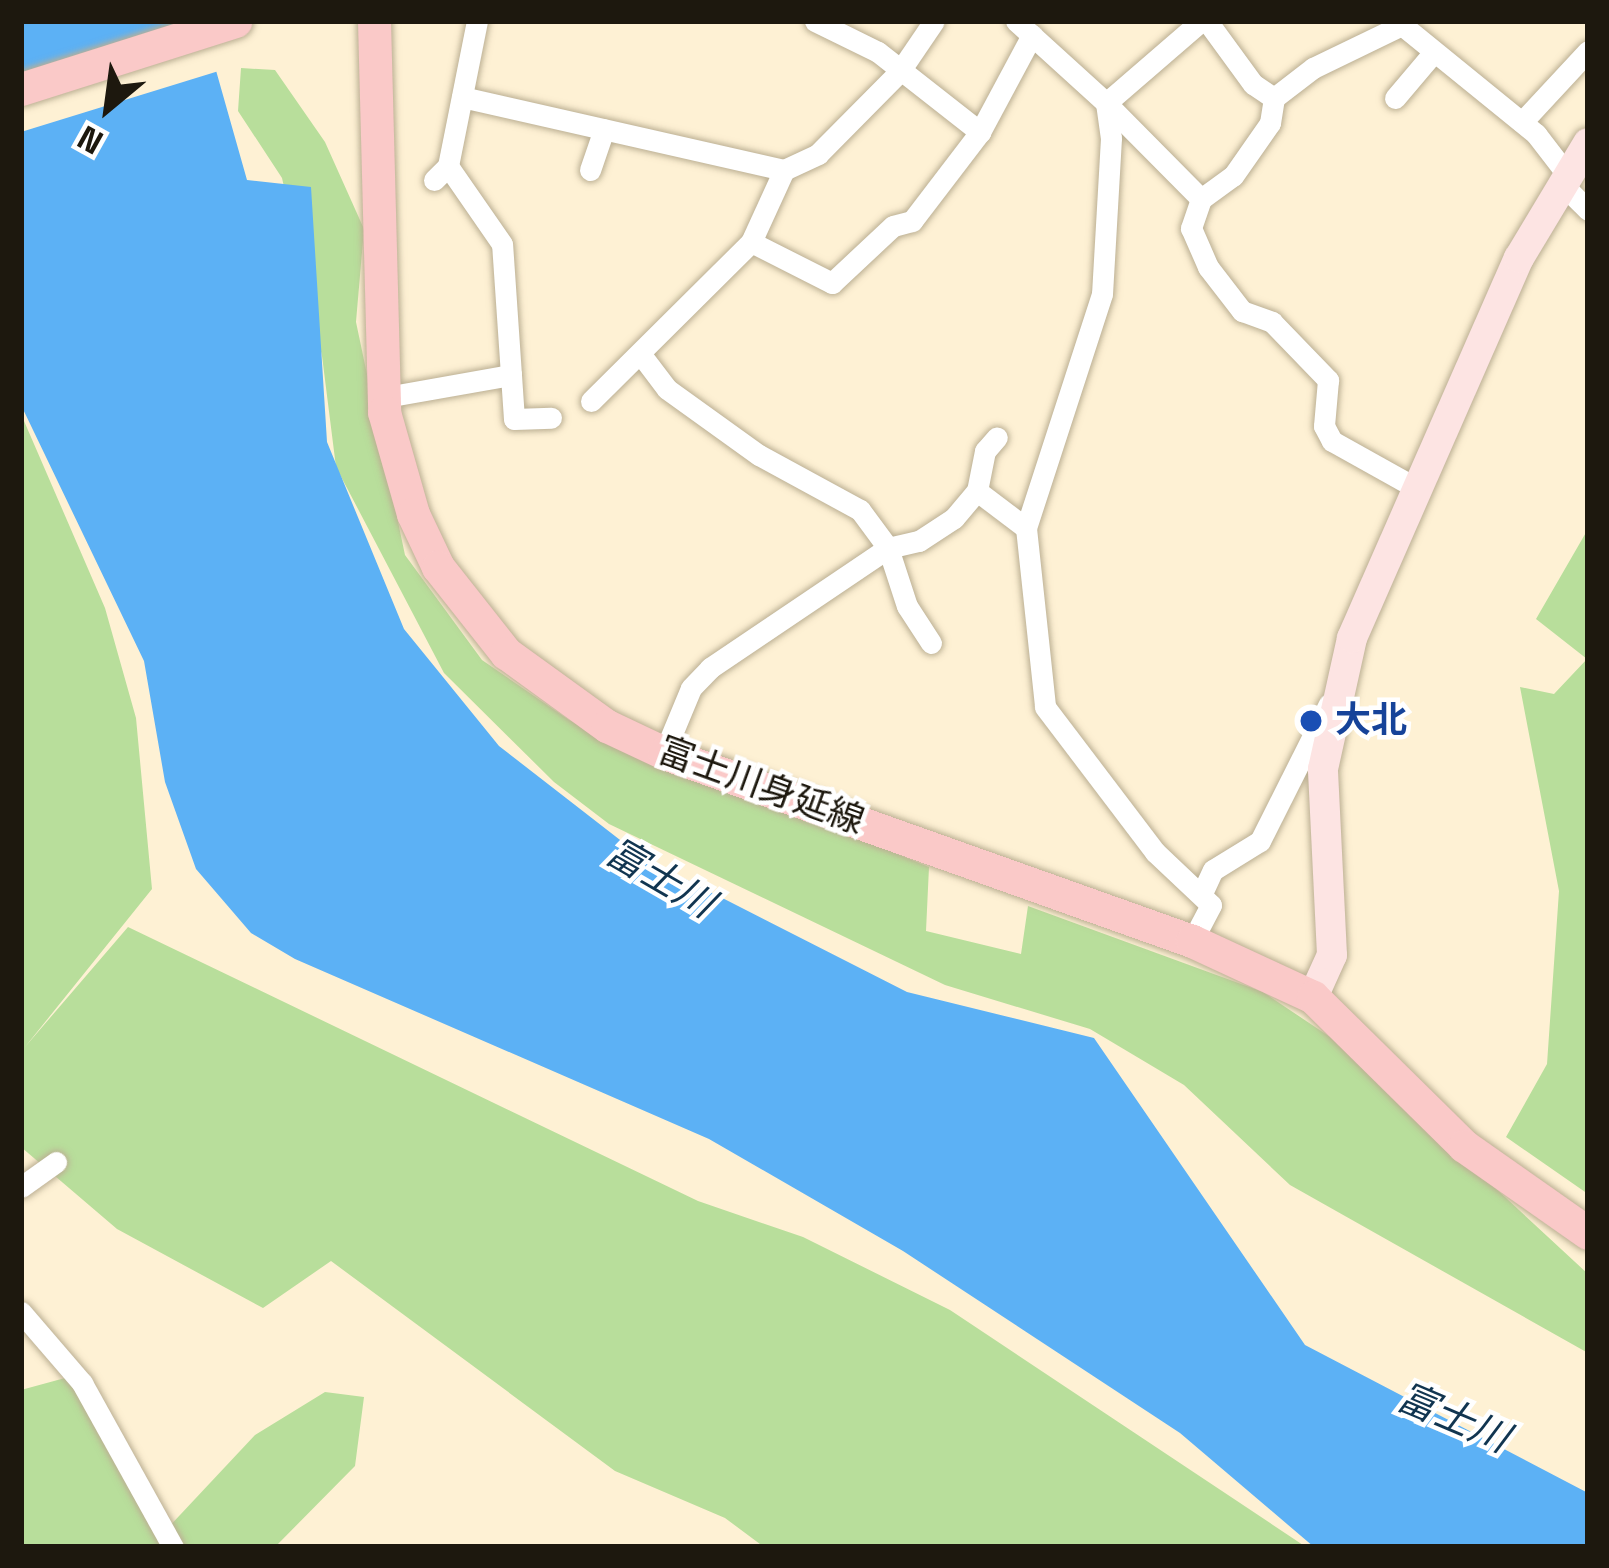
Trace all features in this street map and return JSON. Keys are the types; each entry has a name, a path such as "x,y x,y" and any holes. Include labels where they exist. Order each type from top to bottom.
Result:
{"main road":[{"path":"21,89 236,21"},
{"name":"富士川身延線","path":"374,21 386,397 412,514 472,614 550,690 664,753 1192,941 1313,997 1464,1146 1588,1234"}],"street":[{"path":"477,21 441,173 502,244 514,418 551,418"},
{"path":"815,21 900,70 980,132"},
{"path":"462,98 784,170 818,154 900,70 934,21"},
{"path":"1192,941 1211,904 1155,852 1046,707 1026,528 1102,294 1106,103 1204,21 1253,84 1274,98"},
{"path":"1416,488 1332,441 1324,425 1328,380 1271,322 1241,311 1208,267 1191,228 1202,200 1233,176 1270,123 1274,98 1313,68 1402,25 1522,122 1588,210"},
{"path":"751,242 832,283 893,226 912,221 980,132 1024,28 1202,200"},
{"path":"1522,122 1588,51"},
{"path":"1395,98 1433,53"},
{"path":"590,170 604,130"},
{"path":"1202,892 1213,870 1260,842 1337,689 1416,488 1519,258 1588,143"},
{"path":"591,400 642,356 751,242 784,170"},
{"path":"642,356 667,389 759,455 860,510 888,548 907,606 931,643"},
{"path":"386,397 512,375"},
{"path":"664,753 691,688 710,668 888,548 934,531 977,491 985,451 998,437"},
{"path":"977,491 1026,528"},
{"path":"1313,997 1332,955 1321,842 1337,689"},
{"path":"21,1186 56,1162"},
{"path":"21,1312 82,1383 173,1547"}],"green space":[{"path":"241,68 275,70 325,142 364,229 356,322 405,555 482,660 569,720 929,867 926,931 1021,954 1028,906 1263,992 1339,1043 1588,1274 1588,1353 1290,1185 1184,1085 1090,1029 945,985 609,824 554,782 444,673 336,467 322,356 282,178 238,111"},
{"path":"21,414 105,608 136,718 152,889 25,1047 128,927 698,1201 803,1237 950,1310 1306,1547 764,1547 725,1518 615,1471 331,1261 263,1308 117,1229 21,1147"},
{"path":"1588,529 1588,1194 1506,1137 1547,1064 1559,891 1520,687 1554,694 1587,659 1536,619"},
{"path":"76,1375 165,1531 255,1435 325,1392 364,1397 355,1466 275,1547 21,1547 21,1390"}],"water":[{"name":"富士川","path":"21,21 202,21 247,180 311,187 327,442 404,629 499,746 642,857 907,992 1094,1038 1305,1345 1588,1493 1588,1547 1314,1547 1180,1433 903,1251 709,1139 295,959 251,933 196,869 165,782 144,661 21,405"}],"pier":[{"path":"210,29 222,70 21,132 21,89"}],"place":[{"name":"大北","path":"1311,721"}]}
